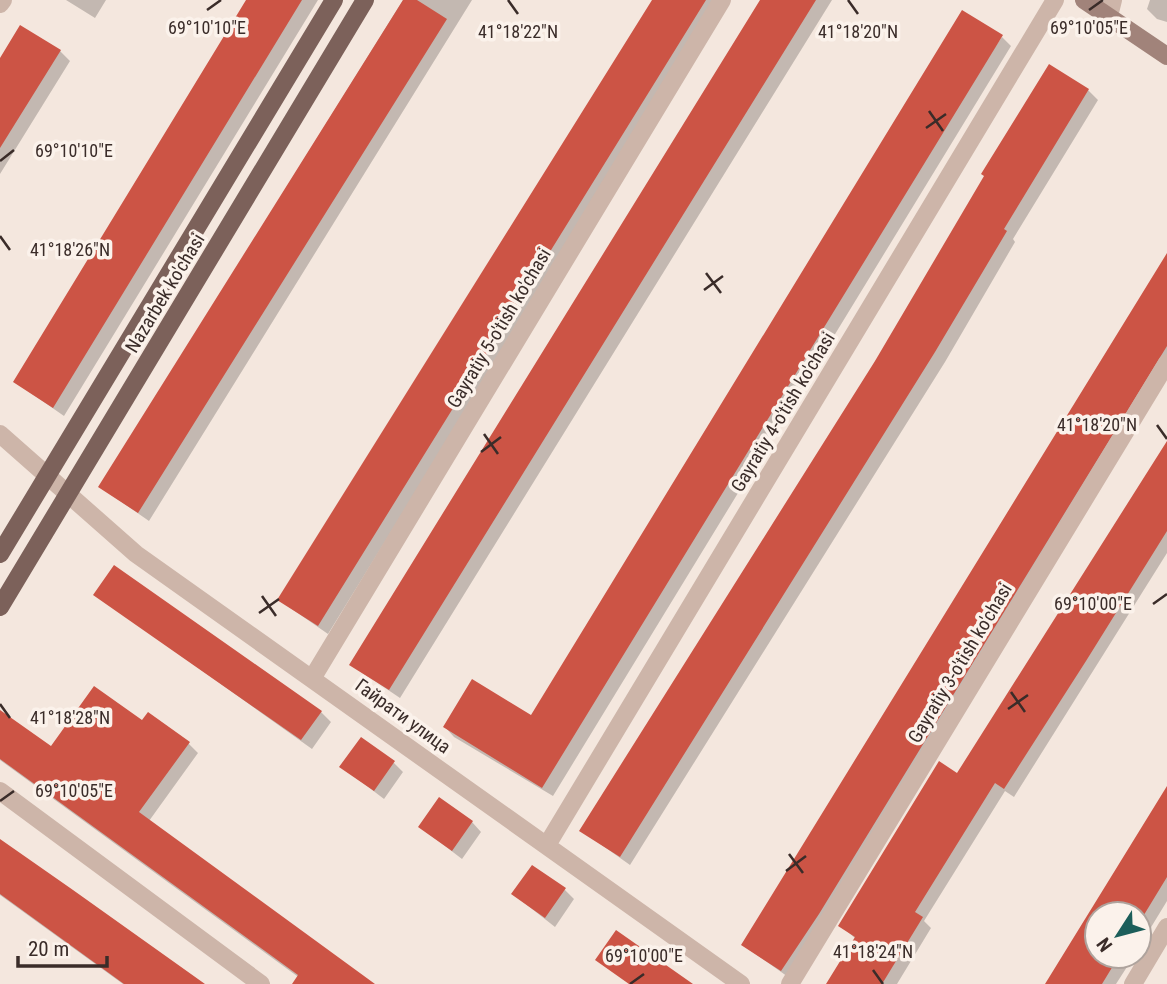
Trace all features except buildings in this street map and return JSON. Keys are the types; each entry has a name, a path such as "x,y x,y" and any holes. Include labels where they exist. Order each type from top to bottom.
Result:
{"main road":[{"name":"Nazarbek ko'chasi","path":"0,554 334,0"},
{"name":"Nazarbek ko'chasi","path":"0,607 365,0"}],"street":[{"path":"0,5 3,0"},
{"name":"Gayratiy 5-o'tish ko'chasi","path":"313,677 722,0"},
{"name":"Gayratiy 4-o'tish ko'chasi","path":"547,845 1055,0"},
{"path":"1084,0 1111,8 1167,57"},
{"name":"Gayratiy 3-o'tish ko'chasi","path":"789,984 1167,363"},
{"name":"Гайрати улица","path":"0,434 136,554 313,677 741,984"},
{"path":"0,791 261,984"},
{"path":"1133,984 1167,927"}]}
